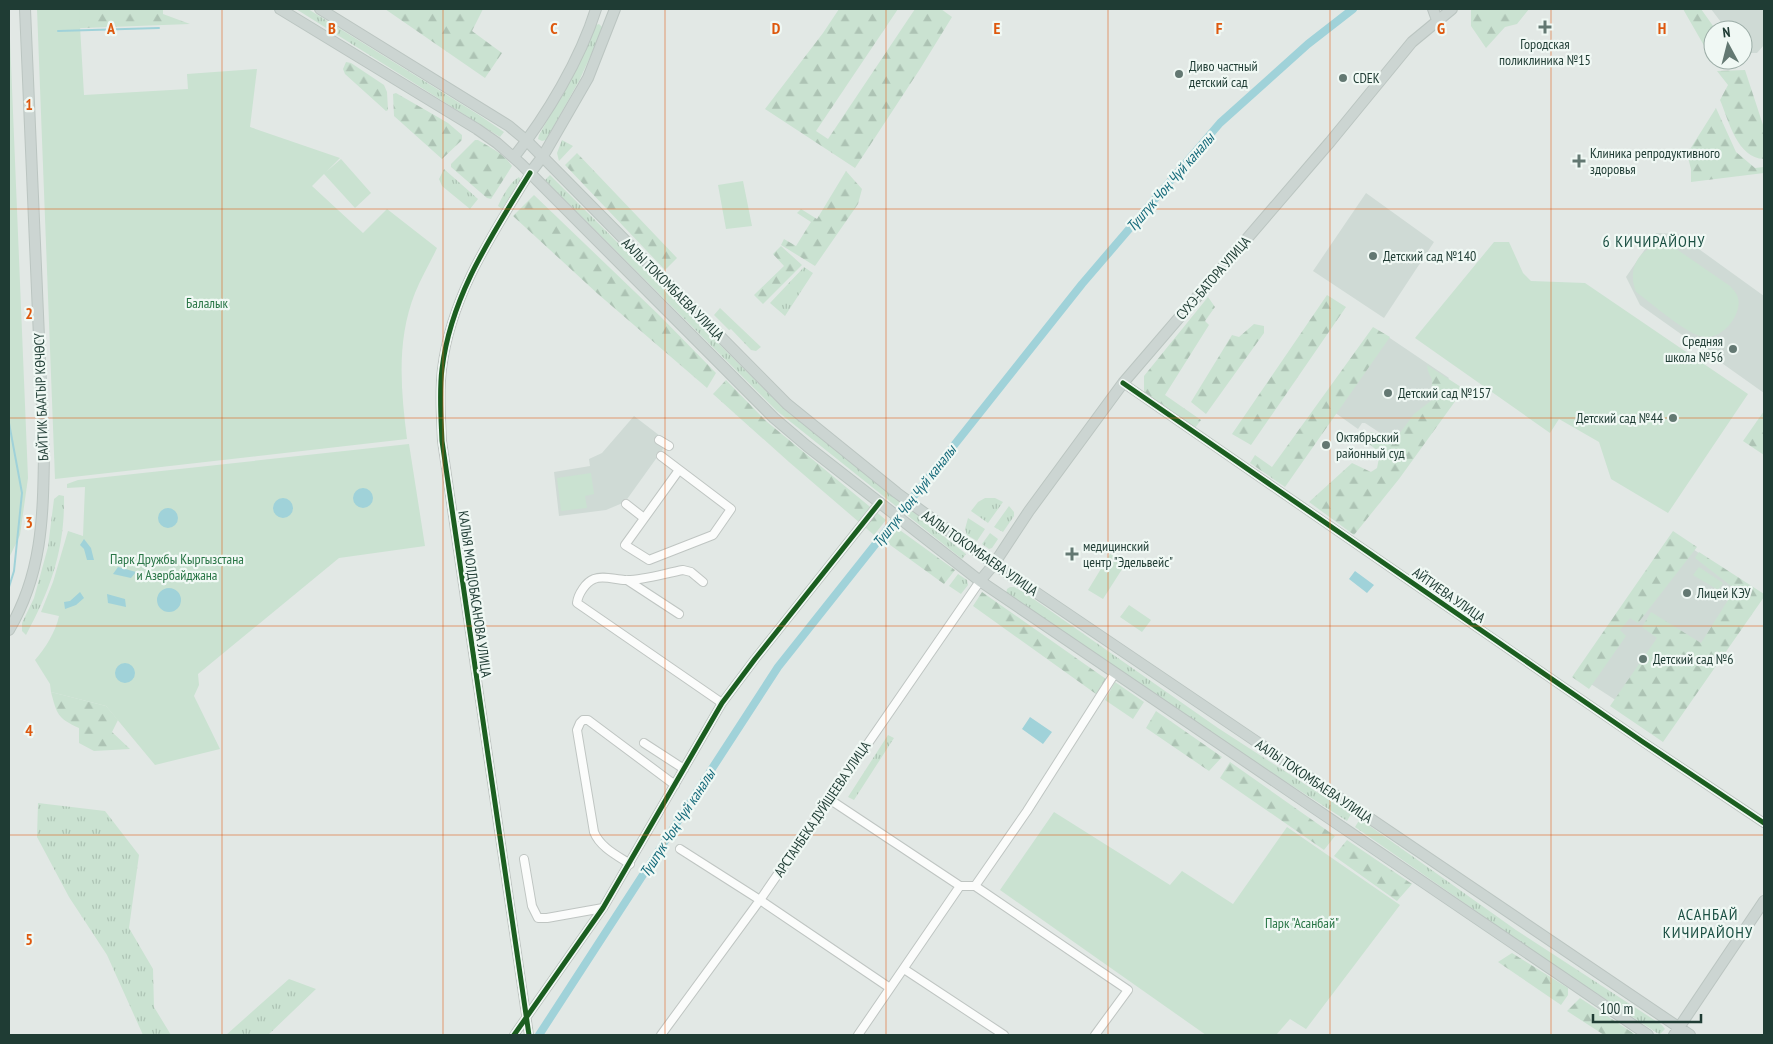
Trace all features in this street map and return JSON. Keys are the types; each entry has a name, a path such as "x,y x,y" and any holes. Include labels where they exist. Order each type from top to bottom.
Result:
{"main road":[{"name":"БАЙТИК БААТЫР КӨЧӨСҮ","path":"9,630 23,602 30,582 40,539 43,515 44,455 25,9"},
{"name":"ААЛЫ ТОКОМБАЕВА УЛИЦА","path":"280,9 477,129 514,157 774,418 980,581 1645,1034"},
{"name":"ААЛЫ ТОКОМБАЕВА УЛИЦА","path":"320,9 509,126 527,141 787,404 918,509 994,564 1677,1032 1690,1035"},
{"path":"530,172 543,156 588,78 615,9"},
{"path":"1433,9 1437,20"},
{"name":"СУХЭ-БАТОРА УЛИЦА","path":"980,581 1123,383 1330,142 1412,42 1452,9"},
{"path":"514,157 540,121 571,67 595,12 611,22"},
{"path":"1677,1032 1764,901"}],"street":[{"name":"КАЛЫЯ МОЛДОБАСАНОВА УЛИЦА","path":"530,172 482,253 464,288 450,329 441,392 442,441 530,1035"},
{"name":"АЙТИЕВА УЛИЦА","path":"1123,383 1643,742 1764,823"},
{"path":"659,440 669,446"},
{"path":"662,456 731,509 713,535 649,560 625,544 679,470"},
{"path":"626,504 644,518"},
{"path":"514,1035 603,908 722,704 755,659 883,504"},
{"path":"702,582 691,572 683,570 627,580 597,578 592,579 578,596 577,603 722,704"},
{"path":"627,580 679,614"},
{"name":"АРСТАНБЕКА ДУЙШЕЕВА УЛИЦА","path":"661,1035 760,900 980,581"},
{"path":"975,886 1115,673"},
{"path":"630,864 605,847 594,832 577,730 580,723 587,719 675,785"},
{"path":"644,743 684,769"},
{"path":"829,798 960,886 975,886 1128,990 1095,1035"},
{"path":"680,849 760,900 890,988"},
{"path":"524,859 532,906 538,918 603,908"},
{"path":"862,1034 890,988 960,886"},
{"path":"904,969 1004,1035"}],"shaded area":[{"path":"1711,9 1764,9 1764,45 1757,53 1753,53 1753,20 1719,20"},
{"name":"Детский сад №140","path":"1366,193 1434,242 1384,318 1313,271"},
{"name":"Средняя школа №56","path":"1656,233 1678,234 1764,296 1764,393 1640,305 1626,277"},
{"name":"Детский сад №157","path":"1381,332 1449,378 1400,446 1365,423 1362,423 1358,429 1327,407"},
{"path":"634,416 668,442 625,502 606,510 559,516 554,472 590,466 589,459 602,453"},
{"path":"1677,538 1741,582 1651,723 1580,677"}],"green space":[{"name":"Балалык","path":"37,9 79,9 84,95 188,89 187,74 257,69 250,127 340,158 326,172 341,159 371,193 355,208 324,174 312,186 363,233 387,209 437,248 415,293 405,329 402,384 407,439 55,479"},
{"path":"56,9 163,9 163,14 190,24 57,29"},
{"path":"296,9 308,9 504,132 500,137"},
{"path":"385,9 483,9 472,31 502,53 485,78"},
{"path":"839,9 898,9 816,131 828,139 915,9 941,9 952,17 855,168 765,109"},
{"path":"1471,9 1529,9 1517,24 1505,27 1486,48 1471,26"},
{"path":"1683,9 1701,9 1709,20 1703,20 1703,44"},
{"path":"599,24 603,28 580,79 546,140 538,139 573,75 596,25"},
{"path":"9,39 28,478 20,535 9,558"},
{"path":"346,62 351,63 384,85 387,92 388,110 386,111 345,74 343,69"},
{"path":"1745,70 1764,128 1764,159 1755,157 1747,152 1735,137 1720,100 1728,85 1717,71"},
{"path":"396,93 448,123 462,135 462,140 442,159 394,116 393,94"},
{"path":"1716,108 1736,152 1755,168 1764,167 1764,173 1691,182 1691,169 1687,154"},
{"path":"475,140 496,151 512,166 491,199 487,198 451,167 451,164"},
{"path":"562,140 573,146 559,161 557,153"},
{"path":"577,153 677,258 665,270 565,165"},
{"path":"444,169 478,199 470,209 442,186 439,179"},
{"path":"846,171 862,189 858,204 815,266 781,245 784,239 796,246 811,222 797,213 801,209 817,219"},
{"path":"550,175 783,408 966,554 962,559 777,411 545,180"},
{"path":"519,177 521,181 505,211 498,206 509,186"},
{"path":"743,181 752,226 726,229 718,185"},
{"path":"534,195 660,316 716,373 707,388 598,294 513,216"},
{"path":"1494,242 1509,242 1523,273 1531,281 1585,283 1748,394 1668,513 1611,479 1599,442 1559,419 1550,433 1415,338"},
{"path":"1661,244 1672,246 1730,286 1735,292 1739,302 1738,310 1734,319 1722,332 1711,337 1693,333 1676,323 1636,292 1633,276 1636,262 1646,251"},
{"path":"781,246 802,265 763,304 754,295 784,266 773,254"},
{"path":"804,267 813,273 785,316 770,303"},
{"path":"1327,295 1346,307 1251,445 1232,434"},
{"path":"1208,297 1215,307 1205,321 1209,325 1165,395 1201,420 1195,428 1144,392 1144,376"},
{"path":"720,308 761,347 756,351 751,350 731,329 729,330 714,315"},
{"path":"1254,324 1264,326 1264,333 1206,414 1191,402 1232,335 1239,337"},
{"path":"1373,327 1390,337 1285,487 1250,463 1255,455 1272,467"},
{"path":"1427,365 1464,389 1399,479 1354,535 1309,502 1352,463 1371,472 1377,468 1380,453 1361,437 1372,432 1394,441 1414,414 1432,400 1432,380"},
{"path":"726,380 766,421 886,520 874,535 713,394"},
{"path":"1764,411 1764,455 1743,441"},
{"name":"Парк Дружбы Кыргызстана и Азербайджана","path":"409,444 425,546 339,558 198,674 199,685 194,696 220,749 155,765 106,706 51,692 50,684 35,660 50,640 59,616 41,612 53,582 68,531 83,536 85,487 67,488 67,484 78,480"},
{"path":"591,473 594,494 585,496 587,508 561,511 557,478"},
{"path":"59,495 64,496 64,515 55,568 43,601 26,635 22,631 22,623 34,598 48,547 54,499"},
{"path":"985,498 995,498 1003,502 988,523 971,511 978,502"},
{"path":"1009,506 1014,512 1014,516 1003,532 994,527"},
{"path":"968,518 985,529 977,541 967,535 965,529"},
{"path":"897,528 955,570 944,584 886,542"},
{"path":"1673,531 1697,547 1638,623 1630,618 1620,630 1626,636 1589,689 1572,677"},
{"path":"990,533 998,539 992,548 989,549 982,544"},
{"path":"1699,552 1764,594 1764,597 1663,742 1610,706 1657,638 1642,627 1651,612 1701,643 1735,589 1695,558"},
{"path":"1110,554 1126,563 1103,599 1088,590"},
{"path":"1699,567 1723,583 1718,590 1693,575"},
{"path":"958,574 967,580 968,585 961,594 949,586"},
{"path":"1010,587 1025,593 1218,728 1351,814 1347,821 1173,709 1006,594 1007,589"},
{"path":"982,592 1106,679 1096,694 973,606"},
{"path":"1129,605 1151,620 1142,632 1120,617"},
{"path":"1115,682 1144,702 1133,719 1105,700"},
{"path":"51,692 106,706 118,720 112,732 130,749 94,751 79,743 79,728 62,718 55,706"},
{"path":"1156,711 1222,757 1209,771 1146,728"},
{"path":"888,735 894,738 854,800 848,797"},
{"path":"1230,762 1335,836 1324,850 1220,778"},
{"path":"38,803 105,811 139,855 129,928 153,969 154,1007 171,1035 143,1035 107,955 69,897 37,837"},
{"name":"Парк \"Асанбай\"","path":"1054,812 1170,885 1182,871 1233,904 1287,827 1400,905 1306,1029 1290,1019 1276,1035 1206,1035 1000,890"},
{"path":"1360,819 1516,930 1662,1025 1665,1029 1660,1034 1657,1033 1551,963 1355,827"},
{"path":"1347,840 1412,884 1397,901 1334,856"},
{"path":"1512,953 1568,988 1568,995 1561,1005 1498,962"},
{"path":"289,979 316,989 268,1035 226,1035"},
{"path":"1580,998 1636,1035 1604,1035 1567,1011"}],"water":[{"path":"363,488 370,491 373,498 370,505 363,508 356,505 353,498 356,491"},
{"path":"283,498 290,501 293,508 290,515 283,518 276,515 273,508 276,501"},
{"path":"168,508 175,511 178,518 175,525 168,528 161,525 158,518 161,511"},
{"path":"84,539 91,548 94,560 87,560 84,549 80,545"},
{"path":"118,567 136,572 131,578 113,574"},
{"path":"1355,571 1374,585 1367,593 1349,579"},
{"path":"169,588 178,591 181,600 178,609 169,612 160,609 157,600 160,591"},
{"path":"80,592 84,598 76,605 65,609 64,602 70,601"},
{"path":"107,594 125,599 126,607 108,603"},
{"path":"125,663 132,666 135,673 132,680 125,683 118,680 115,673 118,666"},
{"path":"1030,717 1052,732 1043,744 1022,729"}],"waterway":[{"name":"Түштүк Чоң Чүй каналы","path":"539,1035 778,667 1082,284 1220,123 1308,44 1353,9"},
{"path":"58,31 159,28"},
{"path":"9,423 22,493 14,571 9,587"}],"cycle path":[{"path":"529,1035 442,441 440,396 447,342 454,316 464,291 475,266 501,219 530,173"},
{"path":"1123,383 1643,742 1764,823"},
{"path":"514,1035 603,908 722,703 880,502"}],"place":[{"name":"Городская поликлиника №15","path":"1545,27"},
{"name":"Диво частный детский сад","path":"1179,74"},
{"name":"CDEK","path":"1343,78"},
{"name":"Клиника репродуктивного здоровья","path":"1579,161"},
{"name":"Детский сад №140","path":"1373,256"},
{"name":"Средняя школа №56","path":"1733,349"},
{"name":"Детский сад №157","path":"1388,393"},
{"name":"Детский сад №44","path":"1673,418"},
{"name":"Октябрьский районный суд","path":"1326,445"},
{"name":"медицинский центр \"Эдельвейс\"","path":"1072,554"},
{"name":"Лицей КЭУ","path":"1687,593"},
{"name":"Детский сад №6","path":"1643,659"}],"district":[{"name":"6 КИЧИРАЙОНУ","path":"1654,241"},
{"name":"АСАНБАЙ КИЧИРАЙОНУ","path":"1708,923"}]}
